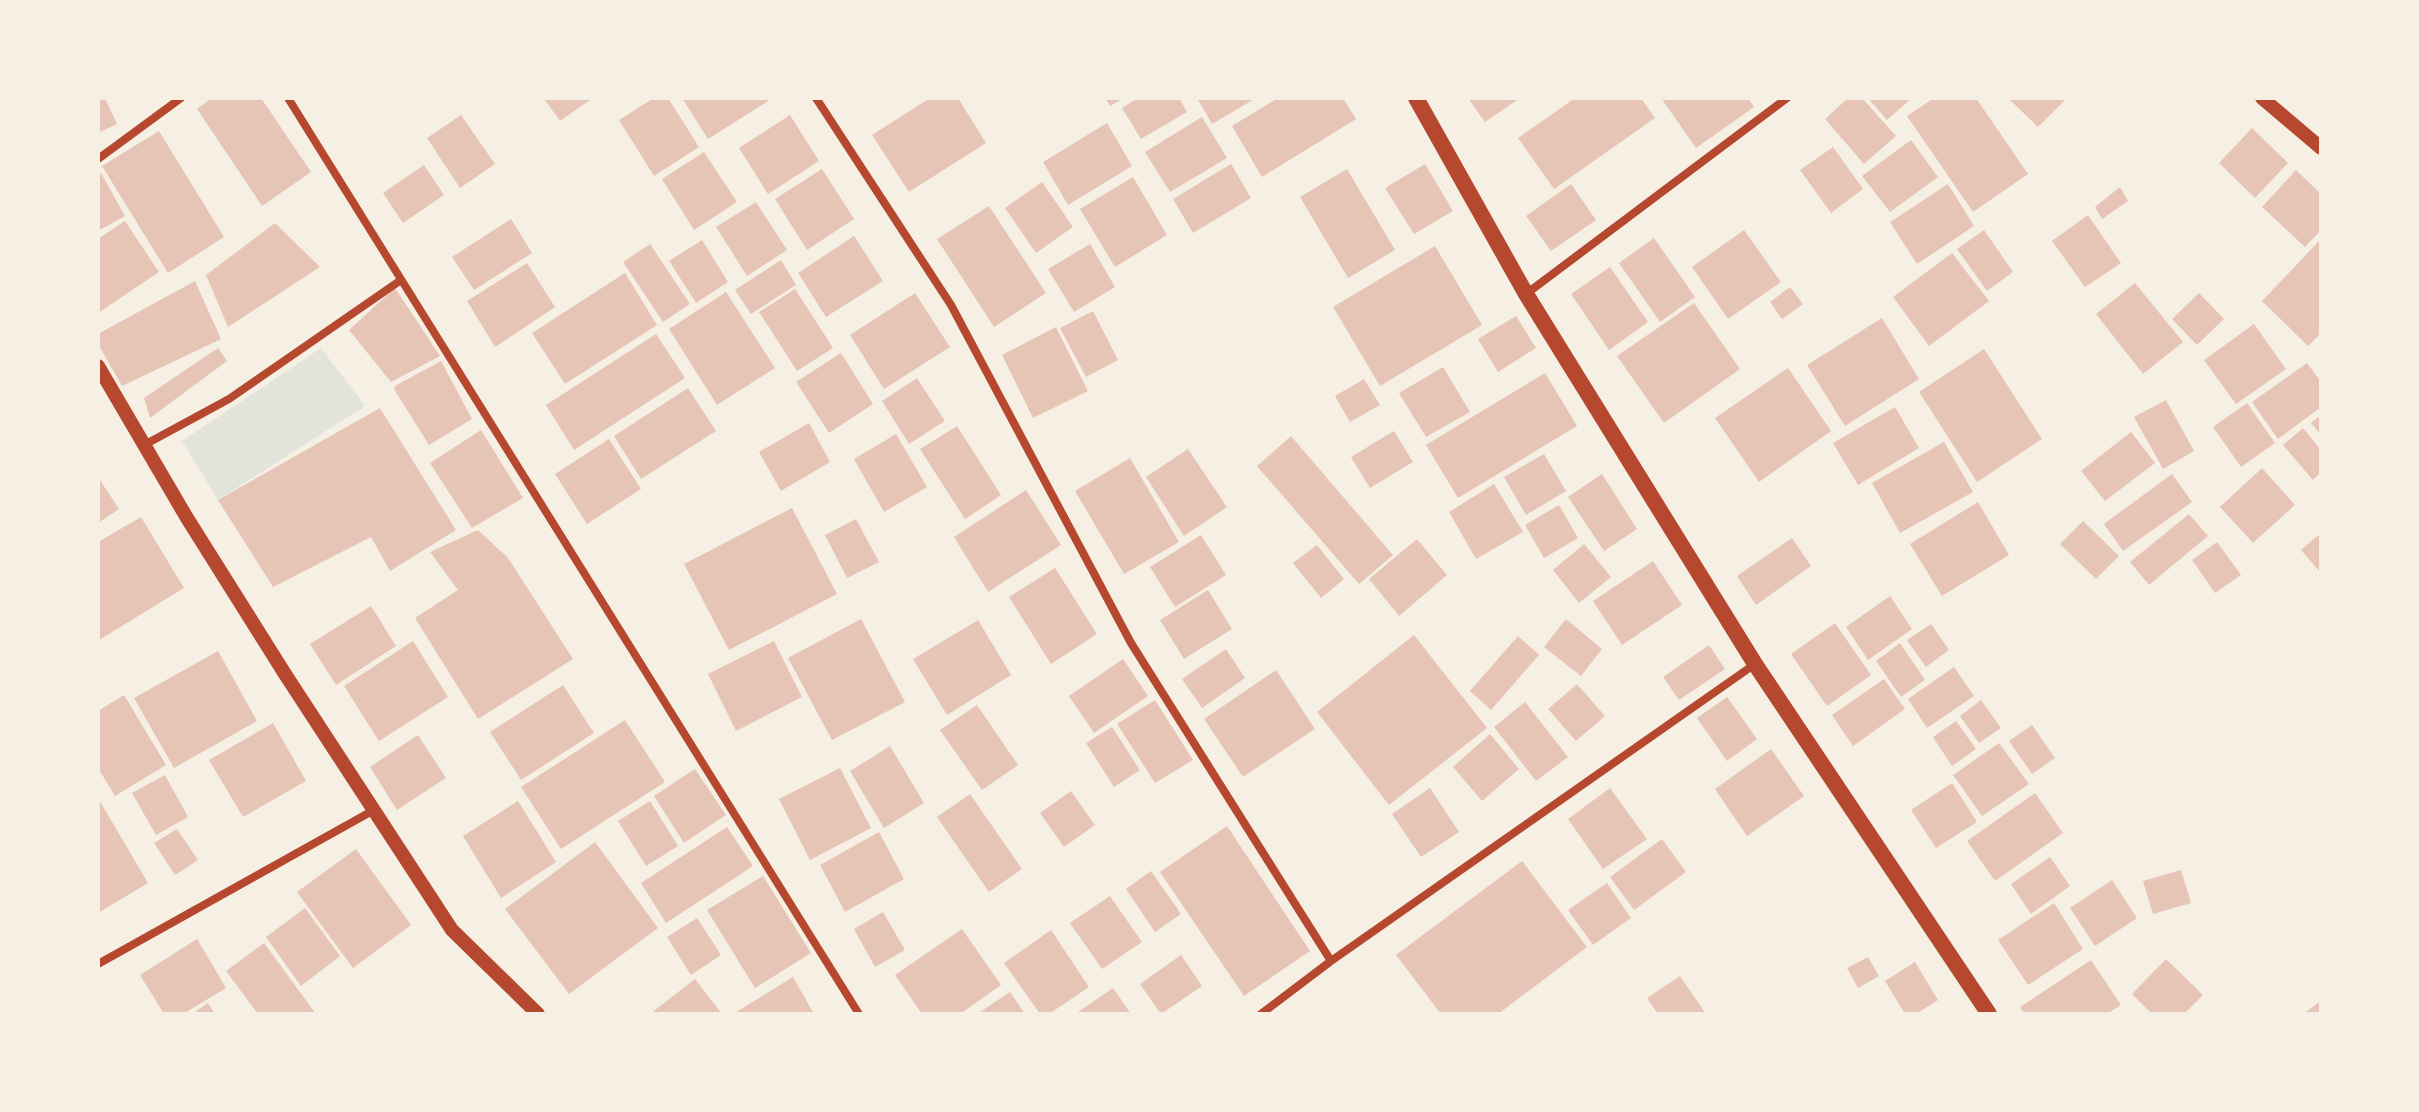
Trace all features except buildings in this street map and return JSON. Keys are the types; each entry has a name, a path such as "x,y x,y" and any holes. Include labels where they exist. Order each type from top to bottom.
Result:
{"main road":[{"path":"1416,98 1526,294 1755,664 1989,1014"}],"street":[{"path":"98,159 181,98"},
{"path":"288,98 859,1014"},
{"path":"816,98 951,305 1131,643 1331,961"},
{"path":"1526,294 1787,98"},
{"path":"2262,98 2321,148"},
{"path":"146,444 229,399 401,280"},
{"path":"98,366 187,518 452,930 538,1014"},
{"path":"1261,1014 1331,961 1755,664"},
{"path":"98,964 374,810"}],"shaded area":[{"path":"321,348 365,406 218,500 182,441"}]}
